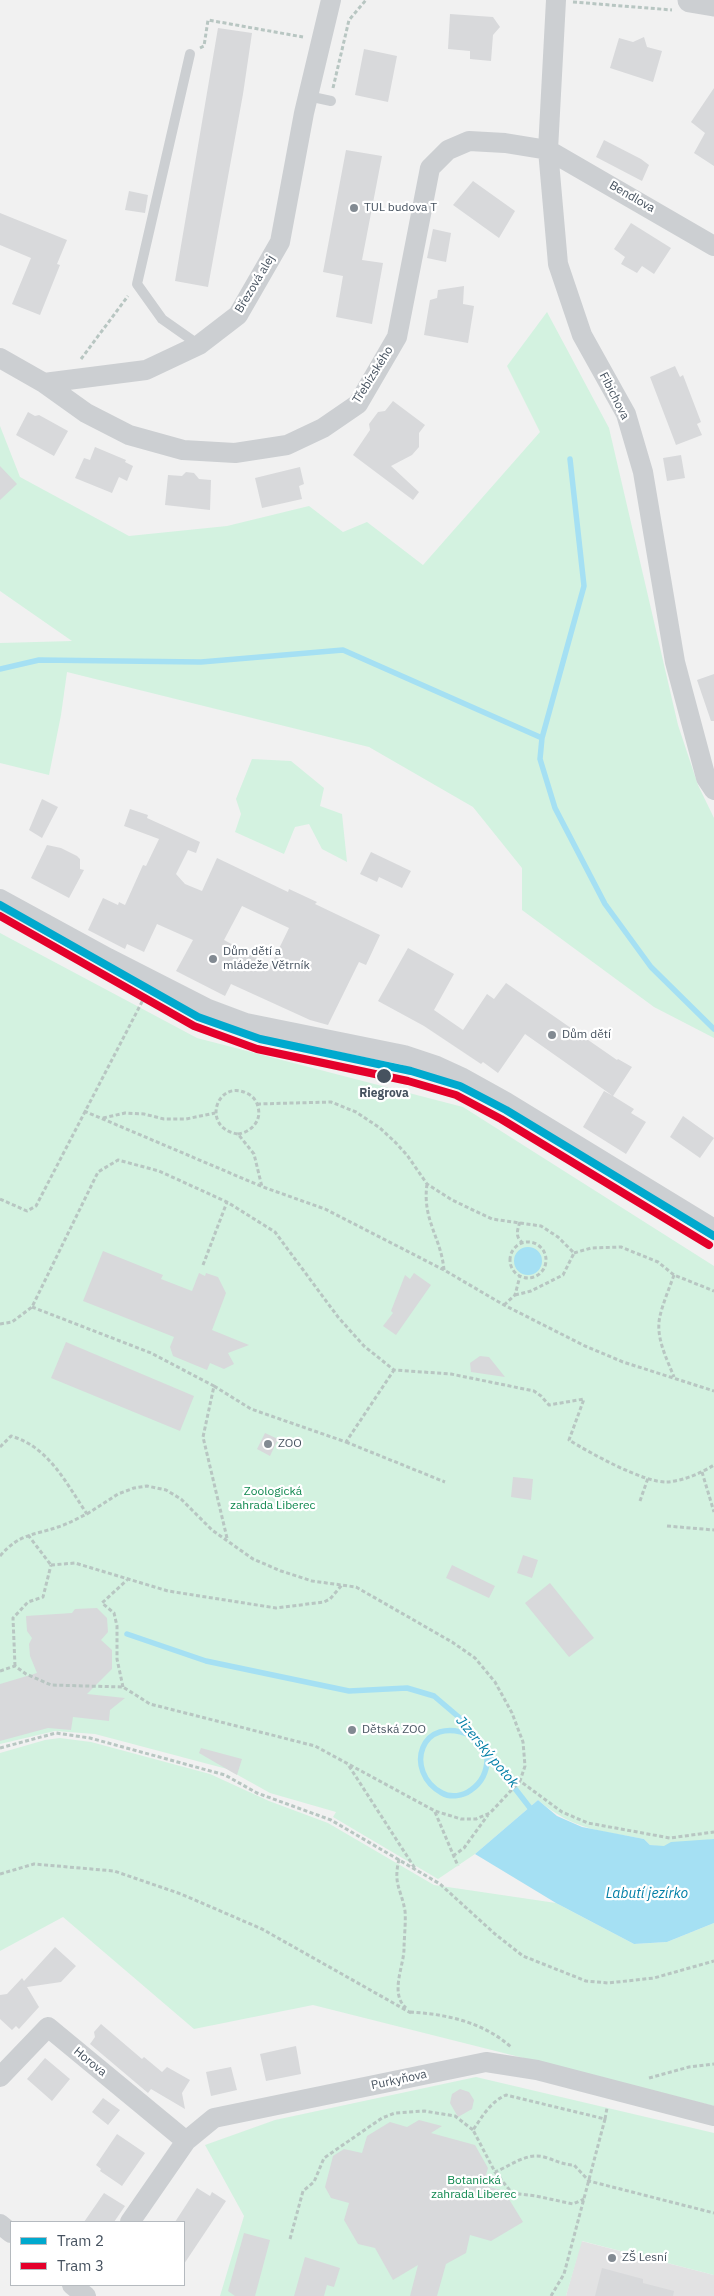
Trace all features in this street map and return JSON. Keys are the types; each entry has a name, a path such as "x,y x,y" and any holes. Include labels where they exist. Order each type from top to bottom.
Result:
{"street":[{"name":"Březová alej","path":"44,383 146,370 199,345 238,315 280,242 308,96 331,0"},
{"name":"Fibichova","path":"556,0 548,150 558,264 582,335 626,414 643,472 676,662 706,778 714,790"},
{"path":"685,6 714,4"},
{"name":"Třebízského","path":"44,383 86,413 129,435 183,450 235,453 287,445 323,428 358,404 397,337 426,182 430,168 440,156 469,141 505,143 548,150"},
{"name":"Bendlova","path":"548,150 714,246"},
{"path":"0,358 44,383"},
{"path":"0,898 206,1008 246,1023 404,1055 437,1066 506,1102 714,1229"},
{"name":"Horova","path":"0,2077 48,2027 186,2141"},
{"name":"Purkyňova","path":"131,2221 186,2141 214,2118 486,2062 537,2070 714,2116"},
{"path":"0,2224 10,2233"}],"lane":[{"path":"190,54 137,284 162,319 199,345"},
{"path":"308,96 330,101"}],"path":[{"path":"330,101 349,20 366,0"},
{"path":"556,0 662,8 685,6"},
{"path":"190,54 204,46 208,20 321,40"},
{"path":"66,380 137,284"},
{"path":"0,1200 26,1211 36,1206 153,981"},
{"path":"236,1090 249,1094 258,1104 259,1116 254,1127 238,1134 230,1133 222,1128 215,1113 219,1100 229,1092 236,1090"},
{"path":"258,1104 331,1102 356,1112 380,1128 395,1142 407,1155 427,1184 452,1200 492,1219 541,1226 558,1237 574,1253"},
{"path":"84,1111 262,1187 325,1209 444,1270 504,1305 585,1346 623,1362 714,1391"},
{"path":"101,1118 134,1113 164,1120 186,1119 215,1113"},
{"path":"238,1134 254,1154 262,1187"},
{"path":"0,1324 12,1322 32,1307 98,1172 118,1160 159,1171 227,1202 275,1232 338,1318 364,1346 394,1370 451,1374 534,1391 549,1405 584,1399 569,1440 648,1478 667,1482 702,1472 714,1465"},
{"path":"427,1184 424,1199 427,1215 442,1254 444,1270"},
{"path":"204,1265 227,1202"},
{"path":"520,1222 516,1232 519,1240 524,1243 533,1243 544,1252 546,1262 544,1268 537,1276 527,1278 520,1276 512,1268 511,1260 514,1250 524,1243"},
{"path":"504,1305 515,1295 531,1291 563,1275 574,1253 591,1248 621,1247 658,1262 674,1275 714,1291"},
{"path":"674,1275 659,1318 660,1336 674,1378"},
{"path":"515,1295 520,1276"},
{"path":"32,1307 151,1353 214,1386 250,1409 346,1442 445,1482"},
{"path":"346,1442 394,1370"},
{"path":"214,1386 202,1437 227,1539"},
{"path":"0,1447 10,1436 24,1440 37,1447 52,1464 87,1514"},
{"path":"702,1472 714,1512"},
{"path":"640,1501 648,1478"},
{"path":"0,1556 11,1544 28,1534 58,1527 87,1514 118,1494 134,1488 147,1486 166,1490 181,1499 199,1519 253,1558 281,1571 312,1581 356,1586 452,1642 475,1658 495,1682 512,1713 523,1742 525,1766 519,1782 490,1814 464,1848 453,1856"},
{"path":"667,1526 714,1530"},
{"path":"28,1534 51,1565"},
{"path":"51,1565 75,1563 168,1591 276,1608 324,1602 330,1599 342,1585"},
{"path":"15,1666 13,1618 28,1602 43,1598 51,1565"},
{"path":"123,1688 117,1659 117,1626 114,1613 102,1603 127,1580"},
{"path":"0,1671 15,1666"},
{"path":"15,1666 26,1674 51,1685 123,1688 150,1704 315,1746 435,1811 461,1819 476,1819 490,1814"},
{"path":"0,1748 56,1733 90,1738 225,1775 257,1793 332,1820 440,1884 495,1934 523,1956 586,1981 608,1983 654,1978 714,1961"},
{"path":"348,1764 417,1870"},
{"path":"519,1782 562,1812 588,1822 670,1838 714,1832"},
{"path":"435,1811 458,1866"},
{"path":"399,1859 395,1875 405,1912 404,1952 397,1993 401,2004 410,2013"},
{"path":"0,1874 34,1864 114,1871 181,1894 262,1929 410,2013 426,2012 447,2015 470,2023 503,2040 537,2070"},
{"path":"645,2079 689,2067 714,2064"},
{"path":"473,2130 489,2107 506,2095 605,2119 564,2274 551,2296"},
{"path":"290,2239 303,2191 314,2182 324,2158 382,2118 395,2113 424,2111 455,2116 473,2130 496,2172 512,2193 573,2204 585,2198"},
{"path":"496,2172 524,2158 537,2155 564,2165 574,2165 589,2181 714,2214"}],"shaded area":[{"name":"ZŠ Lesní","path":"581,2241 714,2275 714,2296 566,2296"}],"green space":[{"path":"547,312 609,428 678,725 698,785 714,818 714,1038 654,1007 522,910 522,868 473,807 369,747 67,672 49,775 0,763 0,643 72,641 0,591 0,426 20,477 129,536 227,526 309,506 343,532 367,522 423,565 540,432 507,366"},
{"path":"252,759 291,761 324,788 320,806 342,814 347,862 322,849 309,824 295,827 284,854 235,832 241,814 236,799"},
{"name":"Zoologická zahrada Liberec","path":"0,933 197,1038 463,1107 714,1266 714,1839 664,1847 650,1845 644,1839 600,1831 576,1824 551,1810 538,1800 475,1854 438,1879 333,1817 336,1812 270,1793 227,1769 95,1734 55,1731 0,1744"},
{"path":"60,1738 91,1742 210,1774 269,1801 328,1823 434,1885 556,1903 634,1944 667,1942 714,1923 714,2106 313,2005 194,2029 63,1917 0,1951 0,1753 45,1740"},
{"name":"Botanická zahrada Liberec","path":"476,2077 714,2133 714,2275 582,2241 566,2296 220,2296 244,2216 205,2145 275,2120"}],"water":[{"path":"528,1247 538,1251 542,1261 538,1271 528,1275 518,1271 514,1261 518,1251"},
{"name":"Labutí jezírko","path":"538,1800 557,1816 582,1827 644,1839 650,1845 664,1846 671,1842 714,1839 714,1923 667,1942 634,1944 556,1903 475,1854"}],"building":[{"path":"450,14 493,17 500,27 493,35 491,61 470,59 470,51 448,49"},
{"path":"218,28 252,33 243,94 208,287 175,281"},
{"path":"644,37 647,47 662,51 653,82 610,68 619,38 633,42"},
{"path":"364,49 397,56 388,102 355,95"},
{"path":"714,88 714,166 694,153 705,133 691,122"},
{"path":"604,140 649,165 642,181 596,157"},
{"name":"TUL budova T","path":"346,150 382,156 362,260 383,263 372,324 336,317 343,276 323,272"},
{"path":"473,181 515,211 499,238 453,205"},
{"path":"129,191 148,195 145,213 125,210"},
{"path":"0,213 67,240 57,264 60,265 40,315 12,304 31,258 0,245"},
{"path":"631,223 671,248 654,274 642,266 637,273 621,264 625,257 614,249"},
{"path":"433,229 451,233 446,262 427,258"},
{"path":"464,286 463,304 474,306 468,343 424,335 430,300 437,298 438,290"},
{"path":"675,366 680,377 683,375 701,422 697,424 702,435 676,445 650,377"},
{"path":"393,401 425,425 419,433 419,447 412,455 391,466 419,492 413,500 353,455 370,430 369,424 378,412 385,411"},
{"path":"28,412 35,416 39,415 68,431 54,456 16,435"},
{"path":"95,447 126,460 125,462 133,466 127,481 119,477 112,493 75,478 84,458 90,460"},
{"path":"681,455 685,478 667,481 663,458"},
{"path":"0,466 17,484 0,500"},
{"path":"300,467 304,484 299,486 302,499 262,508 255,478"},
{"path":"186,472 194,473 199,479 211,480 210,510 165,505 168,475 182,476"},
{"path":"714,674 714,721 711,721 697,680"},
{"path":"42,799 58,807 42,838 29,830"},
{"path":"130,809 148,815 147,818 200,842 196,853 188,850 176,874 185,884 202,891 217,858 288,892 289,889 317,902 315,904 380,935 366,965 359,962 328,1025 310,1020 231,984 225,996 176,971 193,940 157,924 144,952 127,944 125,949 88,930 103,898 118,905 119,902 125,905 143,865 146,866 159,839 124,826","holes":["242,906 289,928 271,965 224,940"]},
{"path":"47,845 61,848 80,859 80,869 84,870 69,898 31,878"},
{"path":"371,852 411,871 402,888 379,877 377,882 360,874"},
{"path":"408,948 454,974 434,1010 463,1030 487,994 494,999 506,983 617,1060 632,1067 613,1096 525,1034 498,1073 483,1062 481,1064 424,1026 378,1001"},
{"path":"604,1091 634,1109 631,1113 646,1122 626,1154 583,1127"},
{"path":"683,1116 714,1138 700,1158 670,1137"},
{"path":"103,1251 163,1275 161,1279 192,1291 199,1273 205,1276 206,1273 218,1277 226,1293 212,1330 249,1345 228,1353 234,1364 224,1369 210,1363 207,1370 173,1356 170,1347 174,1337 83,1301"},
{"path":"414,1273 431,1285 396,1335 383,1326 393,1313 391,1311 405,1275 410,1279"},
{"path":"66,1342 194,1396 180,1431 51,1378"},
{"path":"480,1356 489,1357 505,1377 471,1372 470,1363"},
{"name":"ZOO","path":"265,1433 278,1439 270,1456 257,1449"},
{"path":"513,1477 533,1479 531,1500 511,1497"},
{"path":"523,1555 538,1560 532,1578 517,1573"},
{"path":"452,1565 495,1586 489,1598 446,1578"},
{"path":"550,1583 594,1638 569,1657 525,1603"},
{"path":"97,1608 107,1618 108,1632 101,1640 112,1650 112,1669 87,1694 125,1698 110,1710 109,1721 73,1717 71,1730 48,1728 0,1741 0,1684 37,1673 30,1656 29,1644 32,1638 27,1631 26,1616 72,1613 75,1609"},
{"path":"201,1748 242,1759 237,1775 199,1753"},
{"path":"55,1947 76,1966 61,1982 27,1987 39,2007 19,2029 16,2026 12,2030 0,2019 0,1995 7,1994 22,1978 24,1981"},
{"path":"101,2024 142,2059 144,2057 162,2072 167,2067 190,2080 182,2093 185,2109 151,2089 148,2093 90,2044 95,2037 94,2032"},
{"path":"296,2046 301,2074 266,2081 260,2054"},
{"path":"45,2058 70,2079 52,2101 27,2079"},
{"path":"231,2067 237,2090 211,2096 206,2072"},
{"path":"460,2089 469,2092 474,2100 472,2109 458,2117 450,2103 452,2094"},
{"path":"103,2098 120,2110 108,2125 92,2112"},
{"path":"419,2120 442,2126 431,2133 475,2145 488,2168 483,2185 504,2191 523,2222 491,2241 470,2235 466,2253 446,2264 437,2296 410,2296 418,2265 393,2280 375,2248 358,2244 344,2220 349,2203 331,2198 325,2187 333,2156 344,2149 362,2153 367,2136 390,2122 407,2127"},
{"path":"117,2134 145,2153 122,2186 100,2171 101,2169 96,2165"},
{"path":"197,2188 210,2196 212,2192 226,2201 185,2262 185,2221 176,2221"},
{"path":"104,2193 125,2206 115,2221 85,2221"},
{"path":"244,2233 270,2240 255,2296 235,2296 228,2291"},
{"path":"305,2257 340,2268 334,2287 327,2285 324,2296 294,2296"},
{"path":"602,2268 643,2279 643,2283 674,2291 673,2296 595,2296"}],"waterway":[{"path":"542,738 584,586 570,459"},
{"path":"0,669 39,660 201,662 343,650 542,738 540,759 555,808 605,904 651,967 714,1029"},
{"name":"Jizerský potok","path":"127,1634 206,1661 349,1691 407,1688 434,1696 461,1719 534,1813"},
{"path":"472,1736 454,1731 440,1732 429,1738 423,1748 421,1759 423,1772 430,1784 442,1793 449,1795 457,1796 468,1792 479,1783 484,1774 487,1765 487,1754"}],"tram line":[{"name":"2","path":"0,905 198,1017 260,1039 411,1071 460,1086 506,1110 714,1236"},
{"name":"3","path":"0,916 194,1026 257,1049 408,1081 456,1095 501,1119 709,1245"}],"place":[{"name":"TUL budova T","path":"354,208"},
{"name":"Dům dětí a mládeže Větrník","path":"213,959"},
{"name":"Dům dětí","path":"552,1035"},
{"name":"Riegrova","path":"384,1076"},
{"name":"ZOO","path":"268,1444"},
{"name":"Dětská ZOO","path":"352,1730"},
{"name":"ZŠ Lesní","path":"612,2258"}]}
